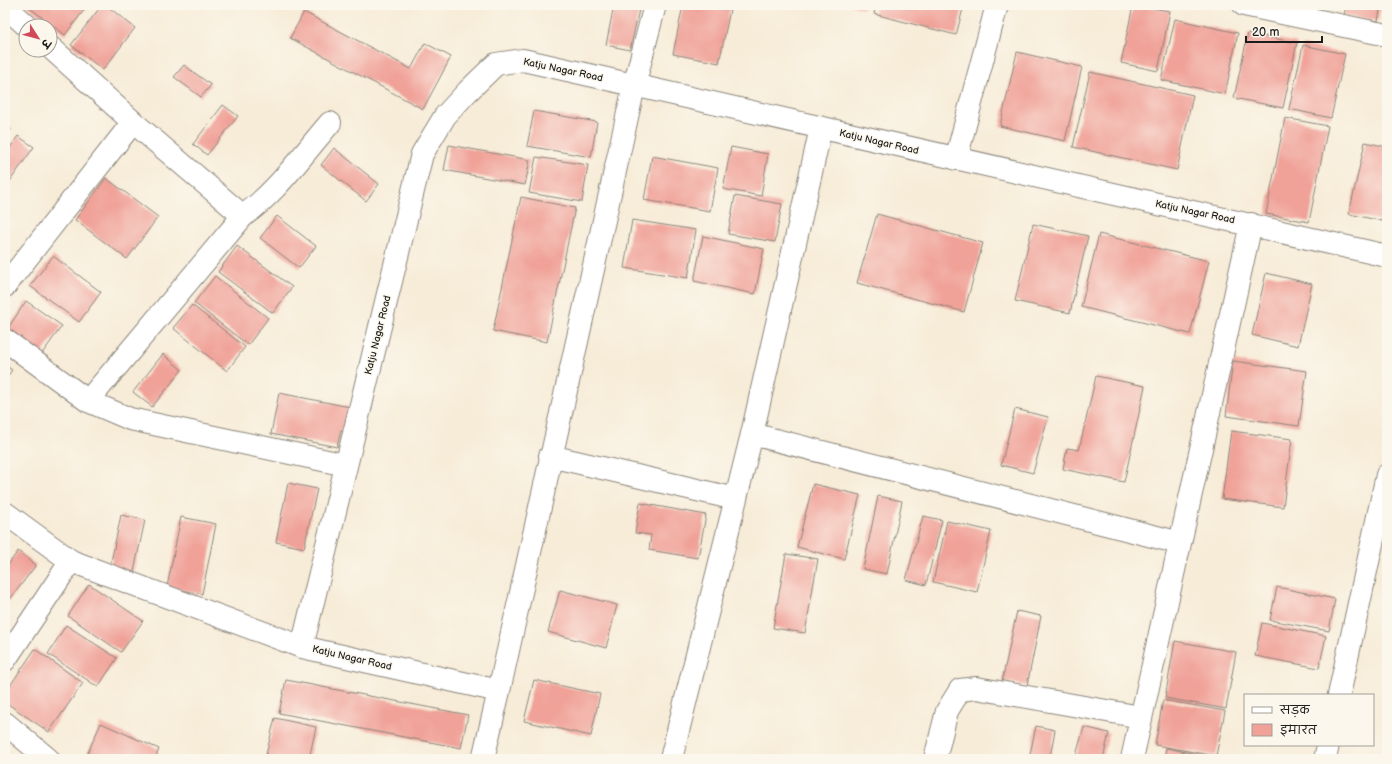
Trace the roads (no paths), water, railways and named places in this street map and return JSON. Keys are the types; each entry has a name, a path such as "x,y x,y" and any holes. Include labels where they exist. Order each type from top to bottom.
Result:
{"street":[{"path":"483,759 634,86 655,5"},
{"path":"956,159 997,5"},
{"path":"1244,5 1387,35"},
{"path":"5,6 18,18"},
{"path":"58,54 133,122 243,216"},
{"name":"Katju Nagar Road","path":"499,691 302,647 422,154 445,116 496,64 523,60 1387,256"},
{"path":"5,286 133,122"},
{"path":"88,401 243,216 268,195 330,123"},
{"path":"671,759 752,434 821,128"},
{"path":"1132,759 1251,224"},
{"path":"5,340 88,401 130,419 346,465"},
{"path":"752,434 1180,543"},
{"path":"550,456 736,499"},
{"path":"1339,694 1387,475"},
{"path":"5,513 71,561 302,647"},
{"path":"5,660 71,561"},
{"path":"935,759 947,712 960,690 967,688 976,688 1141,717"},
{"path":"5,723 48,759"},
{"path":"1324,759 1328,746"}]}
